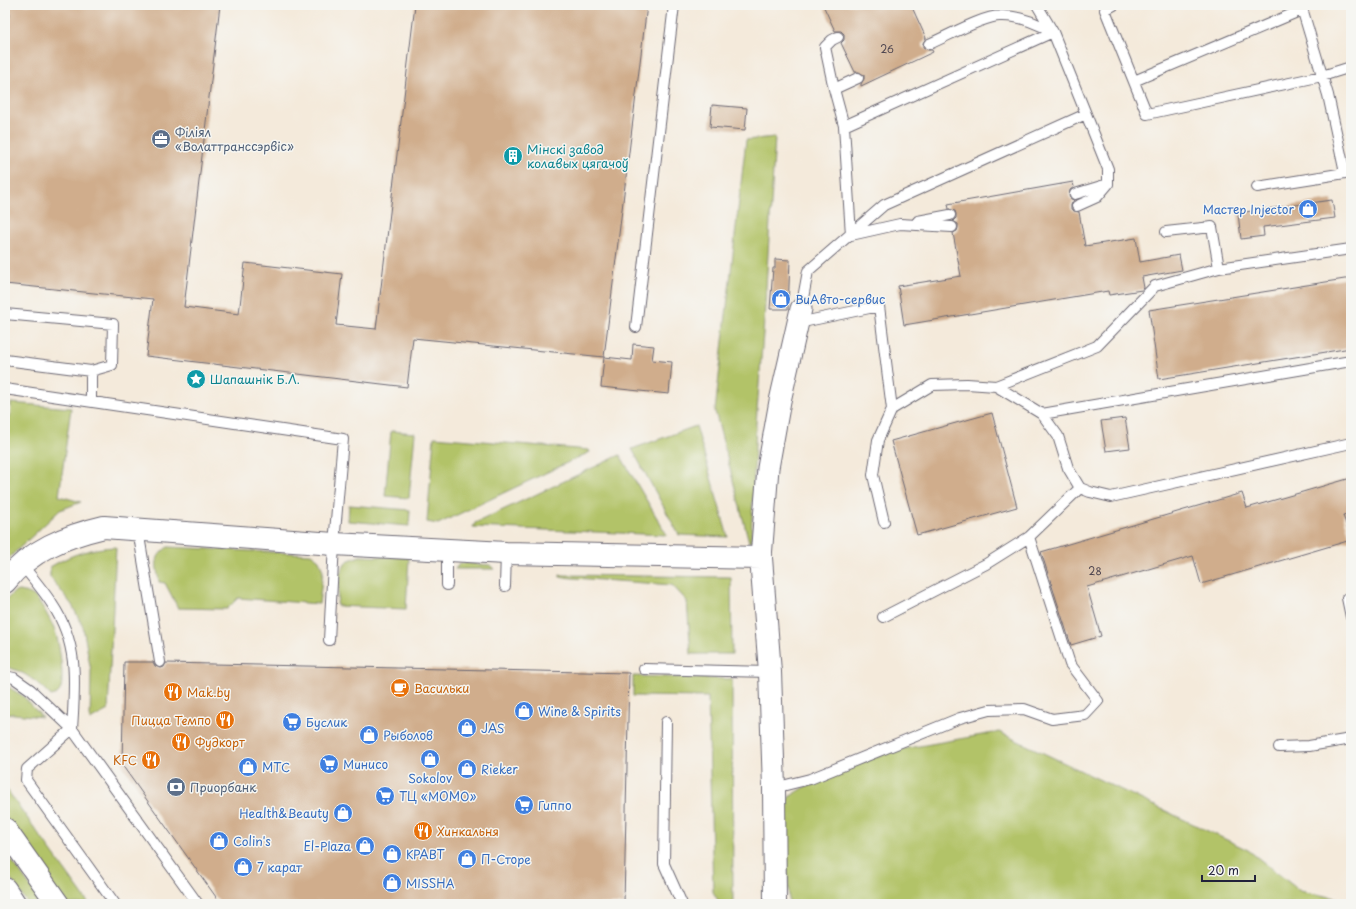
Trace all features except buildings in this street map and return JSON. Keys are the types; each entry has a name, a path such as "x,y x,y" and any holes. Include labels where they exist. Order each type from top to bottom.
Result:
{"street":[{"path":"775,904 774,788 770,672 761,558 768,468 780,401 799,316"},
{"path":"5,582 22,564 38,552 57,541 78,532 104,527 334,544 506,553 761,558"},
{"path":"5,829 58,904"},
{"path":"5,889 15,904"}],"lane":[{"path":"636,327 674,5"},
{"path":"1037,5 1053,32 1108,169 1108,184 1097,197 1077,206"},
{"path":"1114,5 1105,10 1148,114 1322,76 1351,67"},
{"path":"1134,81 1301,7 1328,95 1348,173 1257,187"},
{"path":"929,44 980,21 999,16 1015,17 1034,22 1053,32"},
{"path":"844,126 1053,32"},
{"path":"838,37 832,40 825,47 844,126 851,235"},
{"path":"834,89 858,78"},
{"path":"884,522 873,475 878,440 892,409 879,306 799,316 808,272 884,205 1086,114"},
{"path":"1075,194 1108,184"},
{"path":"851,235 950,215"},
{"path":"900,224 952,226"},
{"path":"1166,232 1212,227 1219,268"},
{"path":"892,409 932,385 967,384 996,386 1097,346 1155,286 1219,268 1351,249"},
{"path":"5,314 113,324 112,365 91,371 5,360"},
{"path":"1042,414 1351,361"},
{"path":"91,371 91,402"},
{"path":"996,386 1042,414 1058,436 1068,468 1080,488 1111,497 1351,444"},
{"path":"5,389 343,439 334,544 329,640"},
{"path":"883,617 986,564 1029,537 1080,488"},
{"path":"138,530 160,662"},
{"path":"774,788 810,779 960,718 989,710 1024,709 1052,719 1085,715 1098,701 1070,664 1029,537"},
{"path":"447,550 447,585"},
{"path":"505,586 506,553"},
{"path":"22,564 52,603 62,622 70,643 75,684 72,729 27,769 26,780 115,904"},
{"path":"1347,598 1351,616"},
{"path":"644,670 770,672"},
{"path":"5,676 14,678 31,690 72,729 198,904"},
{"path":"666,722 664,864 682,904"},
{"path":"1279,747 1309,746 1351,739"}],"green space":[{"path":"775,137 764,321 756,423 751,542 749,542 715,411 746,140"},
{"path":"11,403 71,408 59,496 81,502 60,510 5,563 5,417 10,417"},
{"path":"696,426 728,537 679,535 632,449"},
{"path":"391,431 415,433 409,498 385,496"},
{"path":"434,437 589,450 590,452 438,524 427,522"},
{"path":"620,455 667,535 473,527 475,523"},
{"path":"349,505 410,510 409,526 348,521"},
{"path":"116,547 108,710 90,720 91,671 83,627 72,605 50,577 50,567 82,552"},
{"path":"168,547 311,554 319,560 323,571 319,604 238,598 227,609 178,608 165,583 159,582 157,567 158,558 160,554"},
{"path":"360,556 409,558 406,609 337,606 340,573 347,561"},
{"path":"460,563 490,565 494,569 455,569"},
{"path":"560,575 731,577 732,654 691,654 687,601 672,585 560,577"},
{"path":"20,591 31,594 37,599 47,614 56,634 60,655 62,681 59,692 55,695 51,696 41,686 24,674 5,667 5,601 14,592"},
{"path":"633,676 732,679 733,904 719,902 713,892 708,697 633,696"},
{"path":"5,685 23,696 42,717 5,713"},
{"path":"999,732 1248,850 1300,891 1351,901 1351,904 789,904 785,805 789,797 818,779 891,751"},
{"path":"5,787 89,904 65,904 5,816"},
{"path":"5,851 37,896 35,904 28,904 5,871"}],"place":[{"name":"Філіял «Волаттранссэрвіс»","path":"161,139"},
{"name":"Мінскі завод колавых цягачоў","path":"513,156"},
{"name":"Мастер Injector","path":"1308,209"},
{"name":"ВиАвто-сервис","path":"781,299"},
{"name":"Шапашнік Б.Л.","path":"196,379"},
{"name":"Васильки","path":"400,688"},
{"name":"Mak.by","path":"173,692"},
{"name":"Wine & Spirits","path":"524,711"},
{"name":"Пицца Темпо","path":"225,720"},
{"name":"Буслик","path":"292,722"},
{"name":"JAS","path":"467,728"},
{"name":"Рыболов","path":"369,735"},
{"name":"Фудкорт","path":"181,742"},
{"name":"Sokolov","path":"430,759"},
{"name":"KFC","path":"151,760"},
{"name":"Минисо","path":"329,764"},
{"name":"МТС","path":"248,767"},
{"name":"Rieker","path":"467,769"},
{"name":"Приорбанк","path":"176,787"},
{"name":"ТЦ «МОМО»","path":"385,796"},
{"name":"Гиппо","path":"524,805"},
{"name":"Health&Beauty","path":"343,813"},
{"name":"Хинкальня","path":"423,831"},
{"name":"Colin's","path":"219,841"},
{"name":"El-Plaza","path":"365,846"},
{"name":"КРАВТ","path":"392,854"},
{"name":"П-Сторе","path":"467,859"},
{"name":"7 карат","path":"243,867"},
{"name":"MISSHA","path":"392,883"}]}
